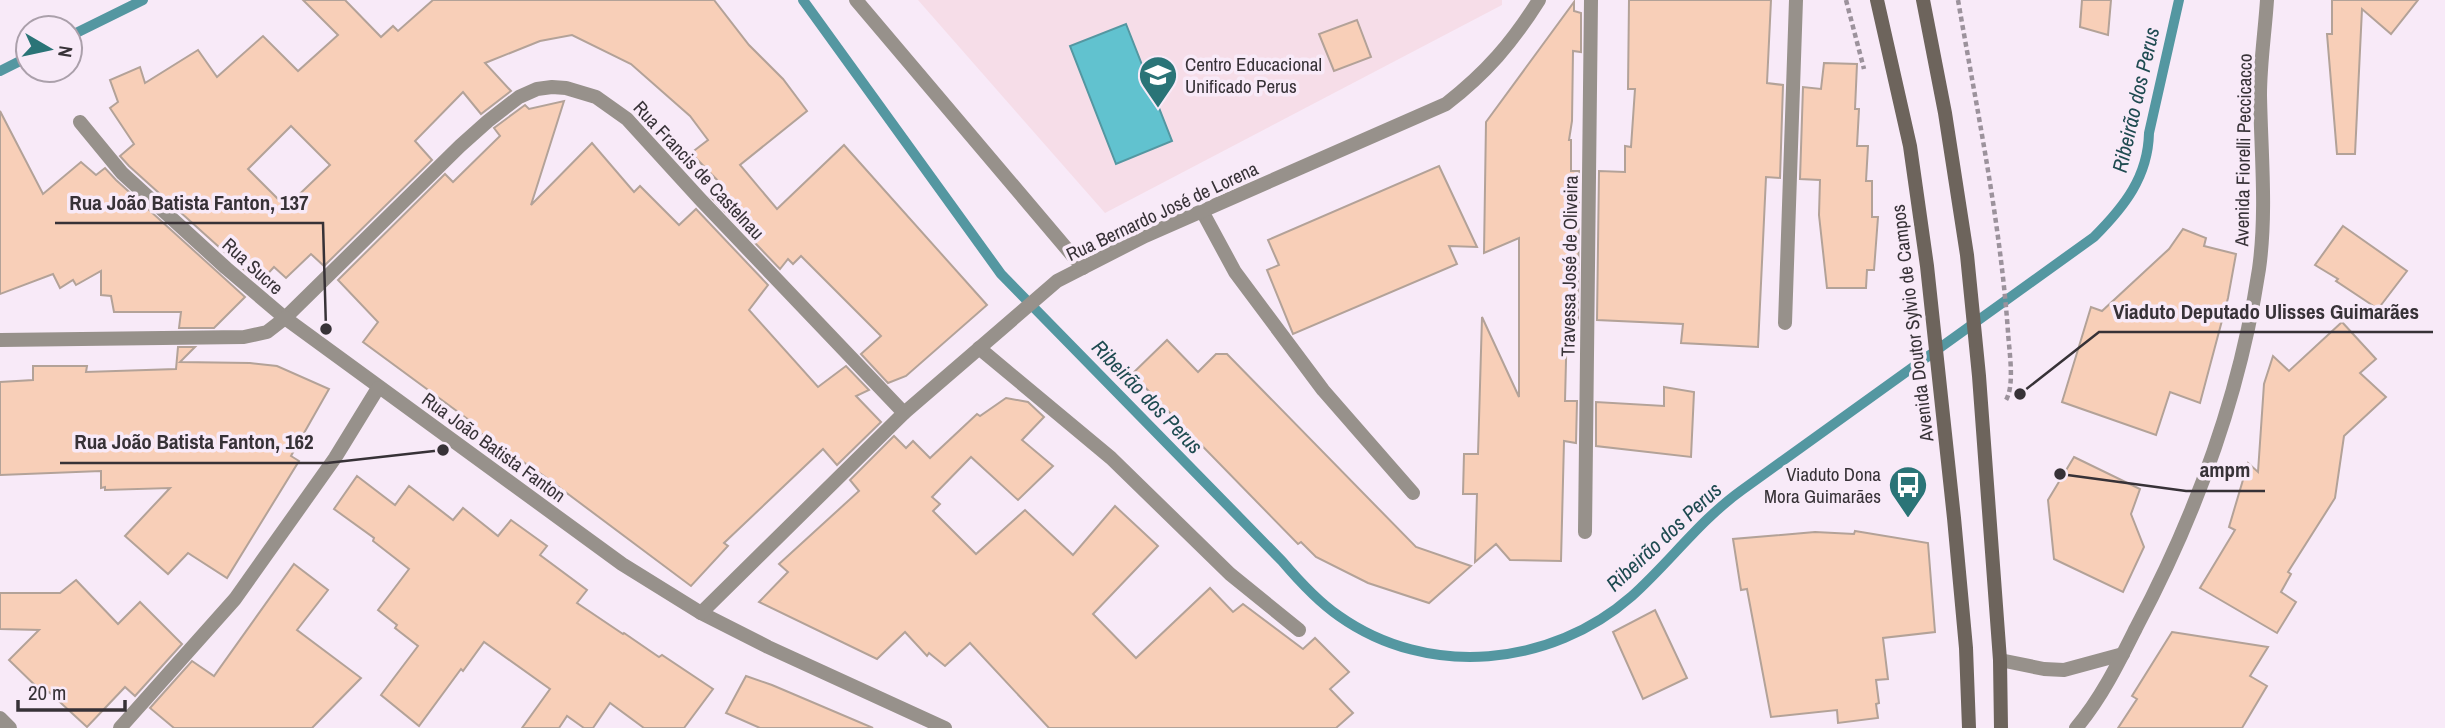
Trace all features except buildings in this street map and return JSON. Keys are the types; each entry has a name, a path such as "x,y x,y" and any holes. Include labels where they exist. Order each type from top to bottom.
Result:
{"main road":[{"name":"Avenida Doutor Sylvio de Campos","path":"1877,0 1910,146 1933,318 1965,635 1969,728"},
{"path":"1923,0 1959,194 1971,294 2000,660 2001,726"}],"street":[{"path":"856,0 1083,268"},
{"name":"Rua Bernardo José de Lorena","path":"701,613 907,411 1057,281 1145,236 1446,104 1478,79 1526,22 1539,0"},
{"name":"Travessa José de Oliveira","path":"1584,532 1591,0"},
{"path":"1785,323 1796,0"},
{"name":"Avenida Fiorelli Peccicacco","path":"2076,728 2123,654 2163,575 2197,498 2238,368 2259,270 2262,224 2260,92 2267,0"},
{"name":"Rua Francis de Castelnau","path":"285,318 488,121 519,97 537,89 566,88 596,97 627,119 700,199 907,411"},
{"name":"Rua Sucre","path":"80,122 122,173 285,318"},
{"path":"1202,211 1235,272 1323,390 1413,493"},
{"path":"0,340 244,337 267,332 285,318"},
{"name":"Rua João Batista Fanton","path":"285,318 622,564 701,613 768,647 945,728"},
{"path":"975,351 1111,458 1230,574 1299,630"},
{"path":"120,728 235,599 335,457 378,388"},
{"path":"2000,660 2064,670 2123,654"}],"path":[{"path":"1958,0 2003,270 2010,349"}],"shaded area":[{"name":"Centro Educacional Unificado Perus","path":"918,0 1502,0 1502,5 1105,213"}],"water":[{"path":"1126,24 1172,141 1116,164 1070,46"}],"waterway":[{"name":"Ribeirão dos Perus","path":"84,29 143,0"},
{"name":"Ribeirão dos Perus","path":"803,0 1001,274 1302,583 1339,616 1374,636 1411,649 1449,656 1488,656 1527,650 1565,638 1600,620 1632,596 1699,528 1742,490 2094,237 2124,203 2144,164 2179,0"},
{"name":"Ribeirão dos Perus","path":"0,71 14,64"}],"place":[{"name":"Centro Educacional Unificado Perus","path":"1158,109"},
{"name":"Rua João Batista Fanton, 137","path":"326,329"},
{"name":"Viaduto Deputado Ulisses Guimarães","path":"2020,394"},
{"name":"Rua João Batista Fanton, 162","path":"443,450"},
{"name":"ampm","path":"2060,474"},
{"name":"Viaduto Dona Mora Guimarães","path":"1908,519"}]}
